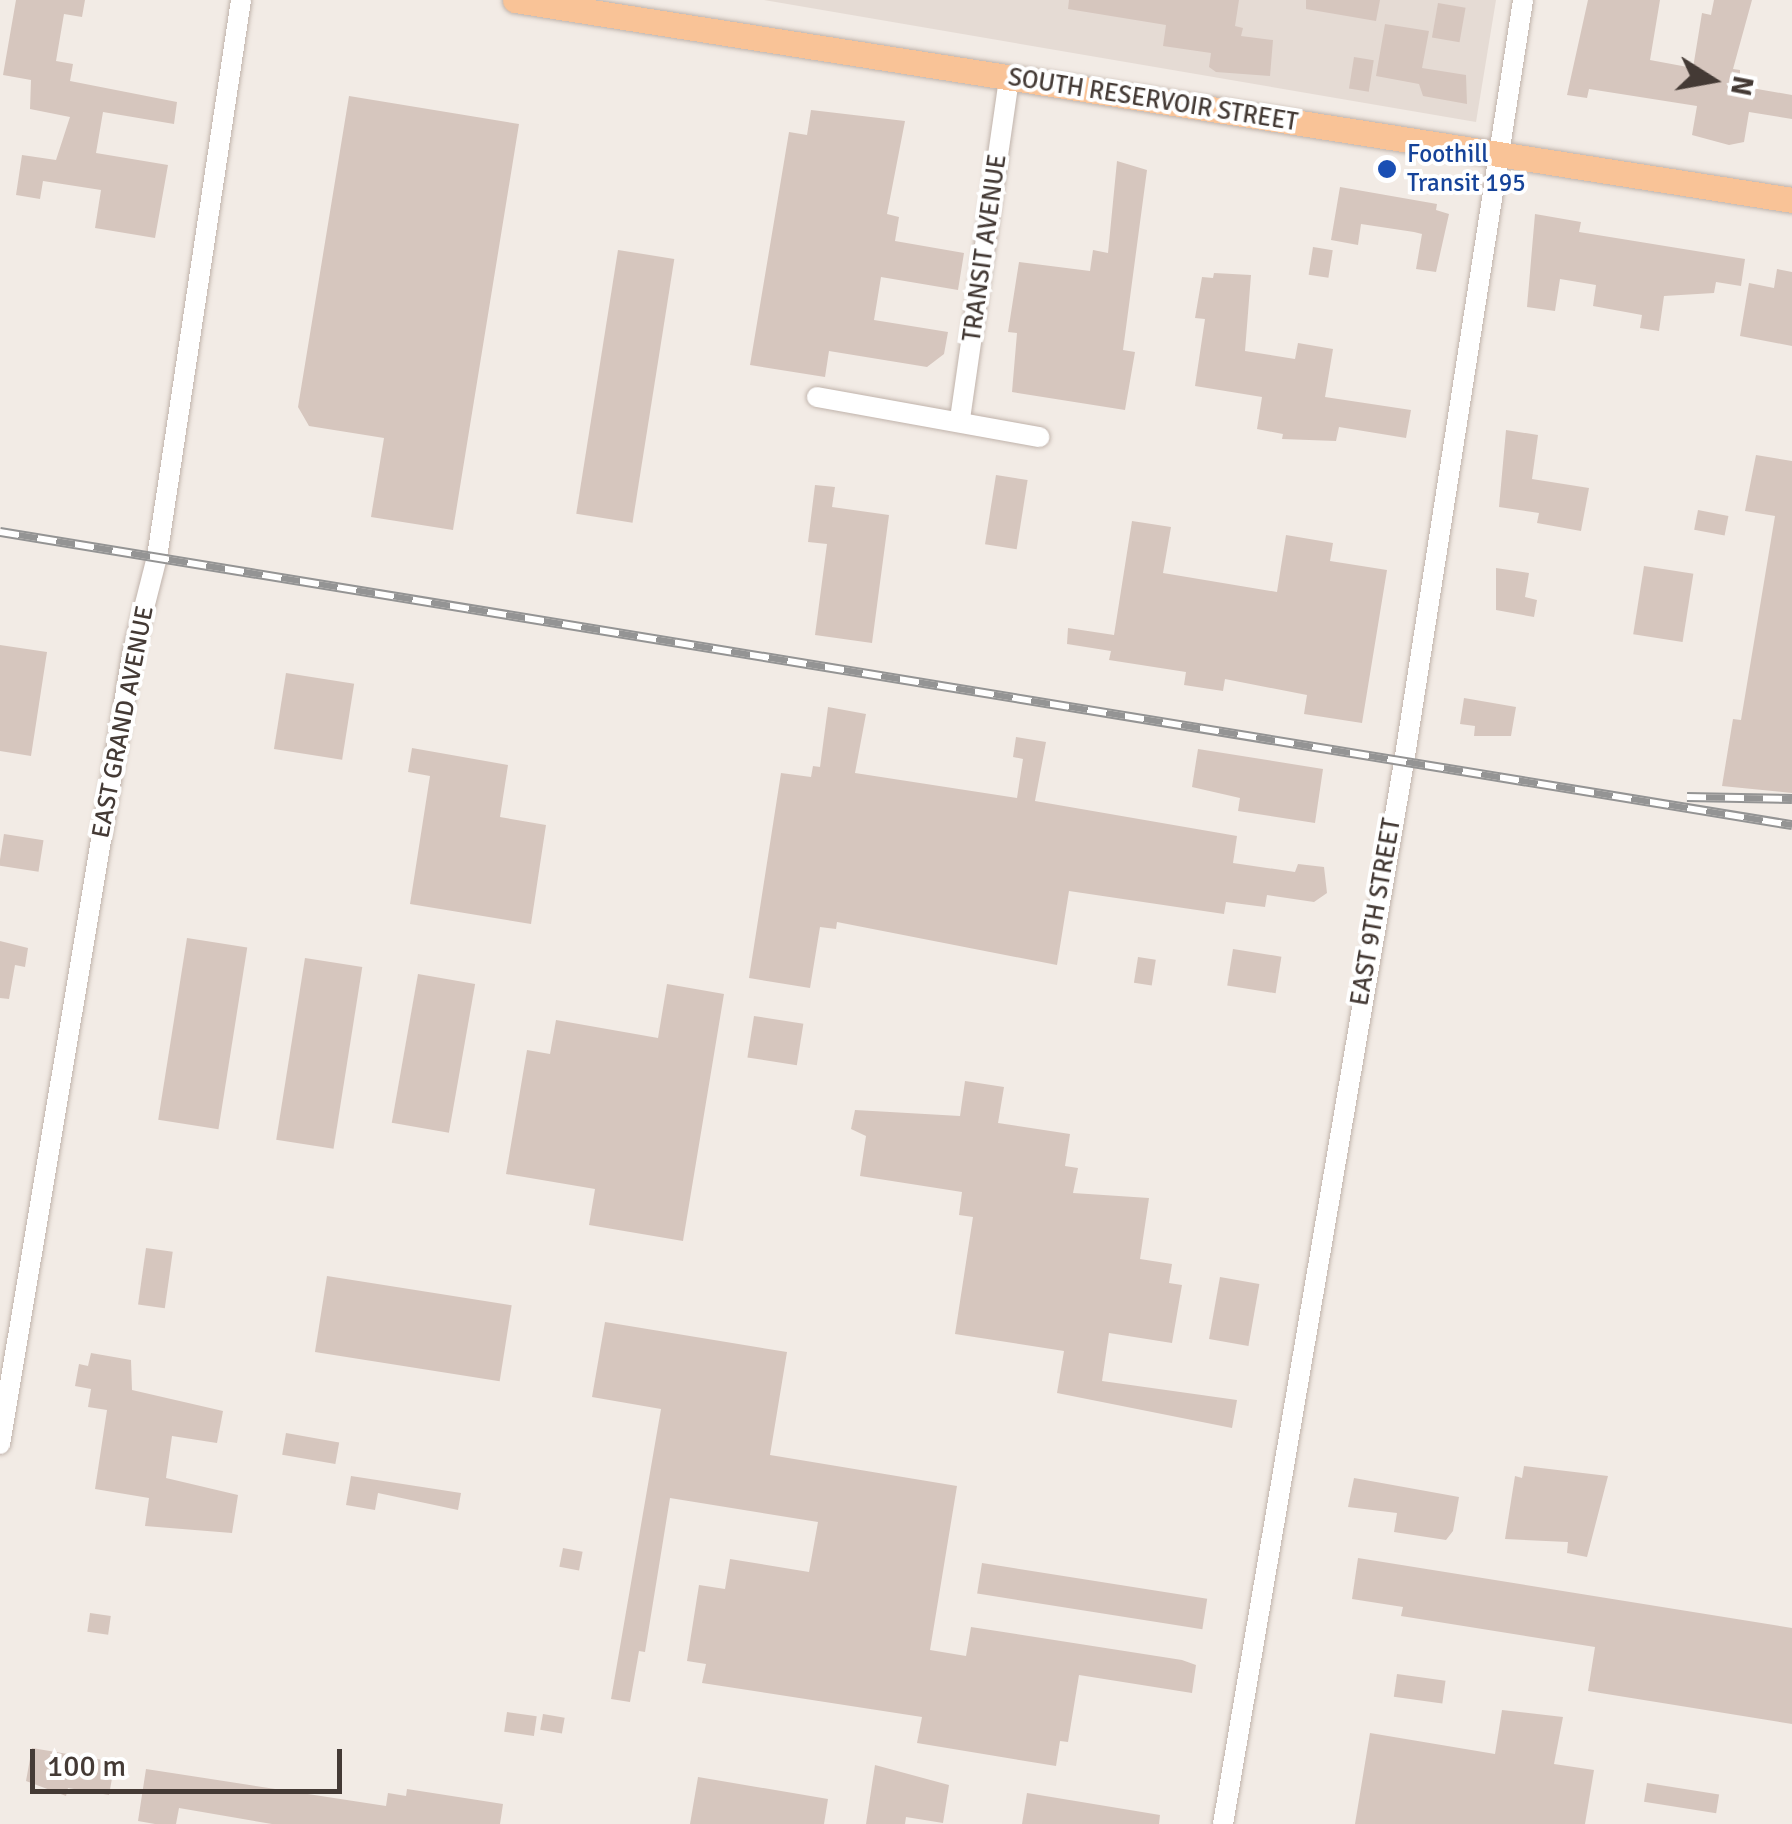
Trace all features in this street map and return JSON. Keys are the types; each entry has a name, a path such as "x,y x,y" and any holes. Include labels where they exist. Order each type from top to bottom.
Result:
{"main road":[{"name":"SOUTH RESERVOIR STREET","path":"515,0 1792,200"}],"street":[{"name":"EAST GRAND AVENUE","path":"0,1444 132,655 157,558 242,0"},
{"name":"EAST 9TH STREET","path":"1223,1824 1404,762 1523,0"},
{"name":"TRANSIT AVENUE","path":"960,419 1009,78"},
{"path":"816,397 960,419 1039,438"}],"shaded area":[{"path":"764,0 1496,0 1476,122"}],"building":[{"path":"16,0 85,0 82,17 64,14 56,61 73,64 70,81 177,102 174,124 103,112 96,153 168,165 155,238 95,228 101,190 43,181 40,199 16,195 22,155 56,160 70,117 30,109 31,80 3,75"},
{"path":"1069,0 1239,0 1235,26 1243,28 1241,36 1273,40 1270,76 1216,72 1209,67 1211,53 1163,46 1166,25 1068,9"},
{"path":"1306,0 1380,0 1376,21 1306,9"},
{"path":"1588,0 1660,0 1650,60 1693,68 1702,13 1711,15 1714,0 1752,0 1733,69 1740,70 1740,86 1792,95 1792,119 1749,112 1744,142 1729,145 1692,135 1697,106 1589,89 1587,98 1567,95"},
{"path":"1438,3 1466,8 1459,42 1432,37"},
{"path":"1385,24 1429,31 1422,68 1466,75 1467,104 1423,96 1419,84 1376,76"},
{"path":"1354,57 1374,60 1369,92 1349,89"},
{"path":"349,96 519,124 453,530 371,517 384,438 309,426 298,407"},
{"path":"811,110 905,121 887,214 899,217 895,241 964,253 958,290 881,277 874,320 948,332 944,354 927,367 829,351 825,377 750,365 789,132 807,135"},
{"path":"1117,161 1147,170 1123,350 1135,352 1125,410 1012,392 1017,333 1008,332 1019,262 1090,271 1093,250 1108,253"},
{"path":"1340,187 1437,204 1436,210 1449,214 1436,272 1416,269 1422,234 1361,224 1358,245 1331,240"},
{"path":"1535,214 1581,222 1579,232 1745,259 1741,286 1716,282 1714,293 1664,296 1659,331 1640,328 1642,315 1593,306 1596,285 1560,279 1555,311 1527,307"},
{"path":"1313,247 1333,250 1328,278 1309,275"},
{"path":"618,250 674,259 633,523 576,514"},
{"path":"1777,269 1792,272 1792,346 1740,336 1749,283 1774,288"},
{"path":"1214,273 1251,275 1245,351 1295,359 1298,343 1333,349 1325,397 1411,410 1406,438 1339,427 1336,441 1282,439 1283,434 1257,429 1262,397 1195,386 1205,319 1195,318 1202,277 1213,278"},
{"path":"1506,430 1538,435 1532,479 1589,488 1581,531 1537,523 1539,513 1499,507"},
{"path":"1756,455 1792,461 1792,793 1722,786 1733,719 1741,720 1775,516 1745,511"},
{"path":"996,475 1028,480 1017,549 985,544"},
{"path":"815,485 835,487 832,507 889,515 872,643 815,635 827,544 808,542"},
{"path":"1698,510 1728,516 1725,536 1694,530"},
{"path":"1132,521 1171,527 1163,573 1277,592 1286,535 1333,543 1330,561 1387,570 1362,723 1304,714 1307,695 1225,679 1223,691 1184,685 1186,672 1109,660 1111,651 1067,644 1068,628 1114,635"},
{"path":"1644,566 1693,574 1683,642 1633,634"},
{"path":"1496,568 1529,573 1525,597 1537,600 1534,617 1496,610"},
{"path":"0,645 47,652 31,756 0,751"},
{"path":"286,673 354,684 342,760 274,749"},
{"path":"1464,698 1516,707 1511,736 1474,736 1475,726 1460,724"},
{"path":"828,707 866,714 855,773 1017,798 1023,759 1013,757 1016,737 1046,742 1035,801 1237,836 1233,863 1295,872 1298,864 1324,867 1327,893 1314,902 1267,895 1265,907 1226,902 1224,914 1069,891 1057,965 837,922 836,929 820,927 810,988 749,978 781,773 811,777 813,766 820,767"},
{"path":"412,748 508,765 500,817 546,825 531,924 410,904 430,776 408,772"},
{"path":"1198,749 1323,769 1315,823 1238,811 1240,798 1192,787"},
{"path":"4,834 44,840 39,872 0,866"},
{"path":"187,938 247,948 218,1129 158,1120"},
{"path":"0,941 28,948 25,967 15,965 9,999 0,998"},
{"path":"1233,949 1281,957 1276,993 1227,986"},
{"path":"1138,957 1156,960 1152,985 1134,983"},
{"path":"305,958 362,967 334,1149 276,1140"},
{"path":"418,974 475,984 449,1133 392,1123"},
{"path":"667,984 724,994 683,1241 589,1225 595,1189 506,1174 527,1050 550,1054 556,1020 658,1038"},
{"path":"754,1016 803,1024 797,1065 747,1057"},
{"path":"965,1081 1004,1087 998,1123 1070,1134 1065,1166 1078,1168 1073,1193 1149,1198 1140,1259 1172,1264 1169,1283 1182,1285 1172,1343 1109,1333 1102,1381 1237,1400 1232,1428 1057,1393 1064,1351 955,1334 973,1217 959,1215 962,1192 860,1176 866,1136 851,1129 855,1110 960,1116"},
{"path":"146,1248 173,1252 165,1308 138,1304"},
{"path":"327,1276 512,1305 500,1381 315,1352"},
{"path":"1220,1277 1259,1284 1248,1346 1209,1339"},
{"path":"605,1322 787,1352 770,1455 957,1486 930,1650 966,1656 971,1627 1182,1660 1196,1665 1192,1693 1079,1675 1068,1742 1060,1741 1056,1766 917,1743 922,1717 702,1683 706,1664 687,1661 699,1585 725,1589 730,1559 809,1572 818,1522 670,1498 645,1652 639,1651 630,1702 611,1699 661,1409 592,1397"},
{"path":"91,1353 131,1360 132,1390 223,1411 217,1443 172,1436 166,1478 238,1495 232,1533 145,1526 149,1498 95,1489 107,1410 88,1407 91,1389 75,1386 79,1364 88,1366"},
{"path":"286,1433 339,1442 335,1464 282,1455"},
{"path":"1524,1466 1608,1476 1587,1557 1567,1553 1568,1542 1505,1539 1515,1476 1522,1478"},
{"path":"351,1476 461,1493 458,1510 378,1493 375,1510 346,1505"},
{"path":"1354,1478 1459,1497 1453,1531 1446,1540 1394,1532 1397,1513 1348,1507"},
{"path":"563,1548 583,1552 579,1570 559,1567"},
{"path":"1358,1558 1792,1628 1792,1724 1588,1691 1595,1647 1401,1616 1403,1607 1352,1599"},
{"path":"982,1563 1207,1599 1202,1629 977,1594"},
{"path":"90,1613 111,1616 108,1635 87,1632"},
{"path":"1397,1674 1446,1681 1442,1704 1394,1697"},
{"path":"1502,1710 1563,1717 1554,1764 1594,1770 1585,1824 1355,1824 1370,1733 1495,1754"},
{"path":"507,1712 537,1716 534,1736 504,1732"},
{"path":"543,1714 565,1718 562,1734 540,1730"},
{"path":"32,1748 115,1762 109,1795 68,1788 66,1796 26,1781"},
{"path":"875,1765 949,1785 943,1823 906,1817 905,1824 866,1824"},
{"path":"146,1769 386,1806 388,1793 406,1796 407,1789 503,1804 500,1824 272,1824 179,1808 176,1824 155,1824 138,1821"},
{"path":"698,1777 828,1799 824,1824 690,1824"},
{"path":"1647,1783 1719,1794 1716,1813 1644,1802"},
{"path":"1027,1793 1160,1815 1159,1824 1022,1824"}],"railway":[{"path":"0,532 1792,825"},
{"path":"1687,797 1792,799"}],"place":[{"name":"Foothill Transit 195","path":"1387,169"}]}
